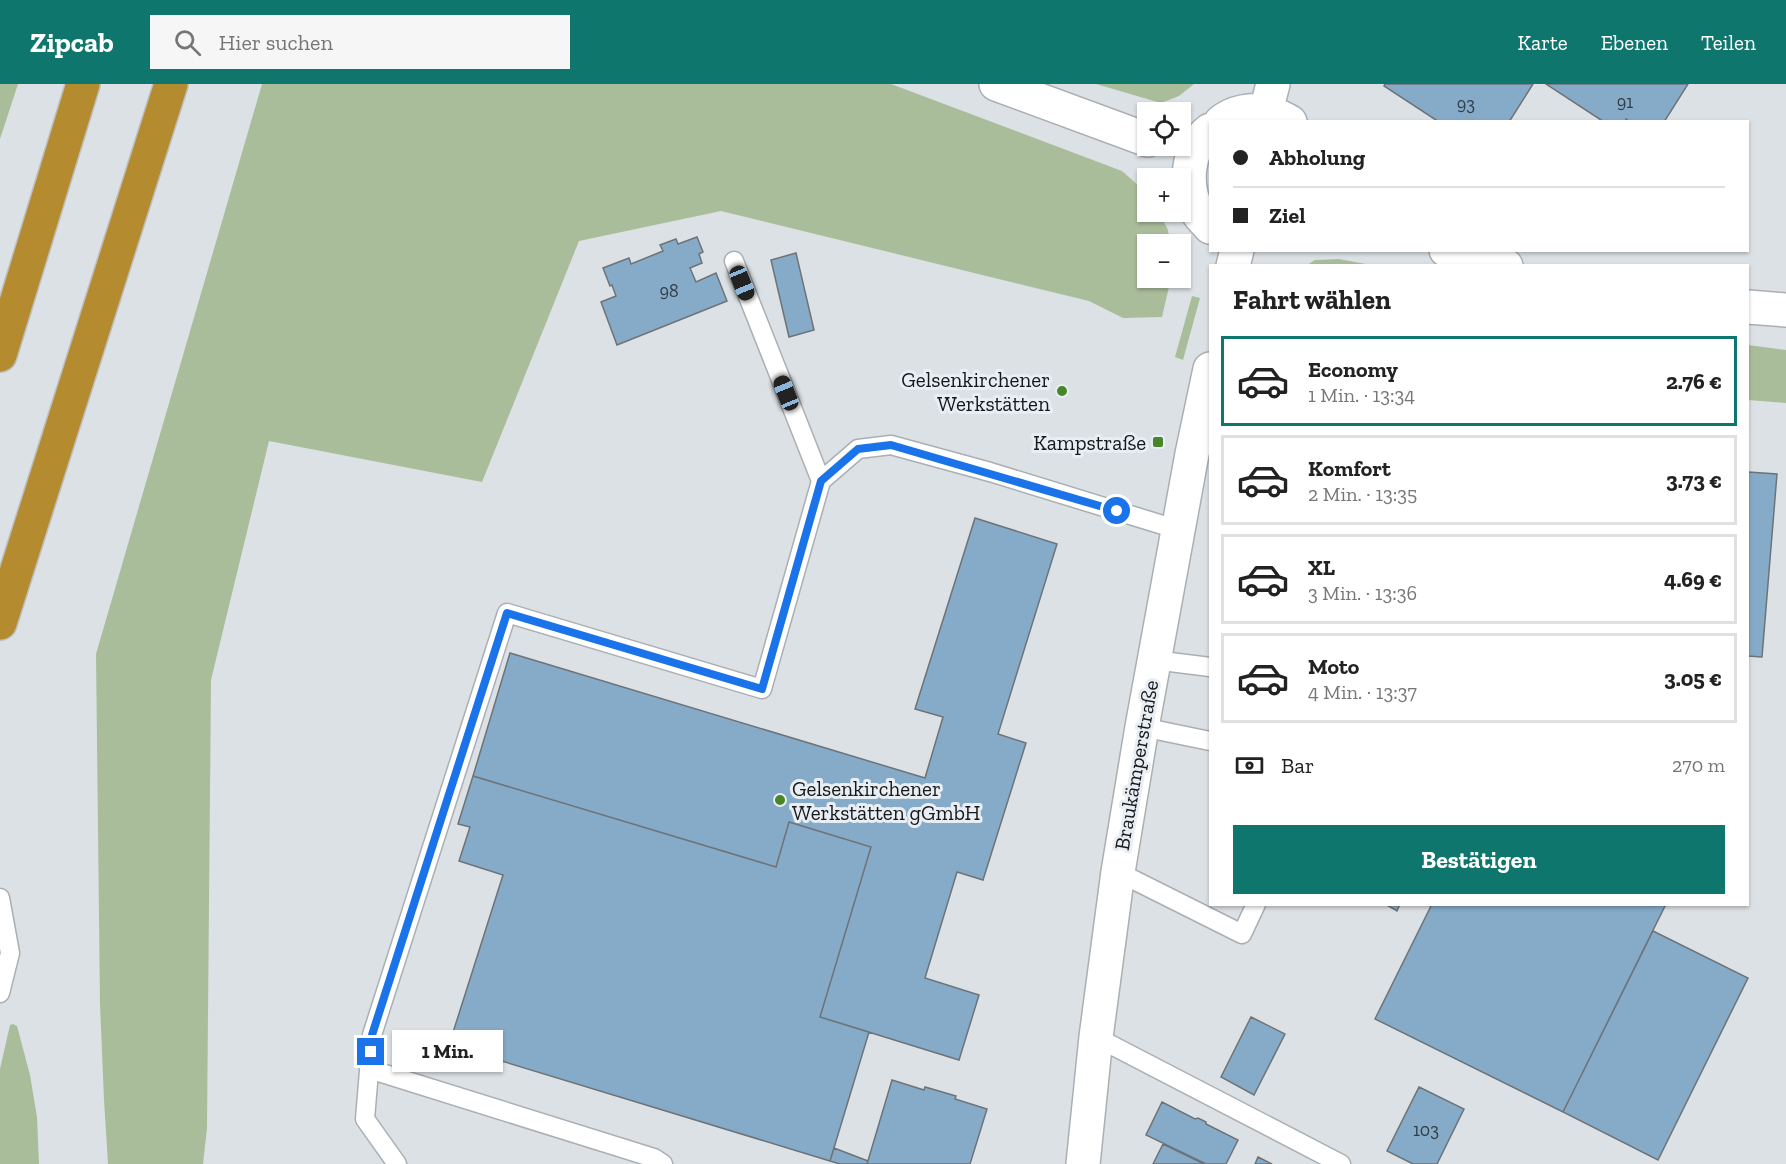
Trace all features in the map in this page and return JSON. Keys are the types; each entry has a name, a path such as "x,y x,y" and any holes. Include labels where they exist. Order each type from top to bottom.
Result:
{"highway":[{"path":"0,355 83,84"},
{"path":"0,623 171,84"}],"street":[{"path":"996,84 1137,136"},
{"path":"1223,120 1242,112 1276,106"},
{"path":"1209,131 1202,137 1192,157 1189,184 1198,214 1209,226"},
{"path":"1451,252 1470,259 1496,264"},
{"path":"1749,307 1786,310"},
{"name":"Braukämperstraße","path":"1083,1164 1096,1037 1118,872 1191,454 1209,373"}],"lane":[{"path":"734,261 821,481"},
{"path":"397,1164 365,1119 372,1035 507,613 762,689 821,481 858,449 891,445 990,472 1179,530"},
{"path":"1154,660 1209,667"},
{"path":"1142,727 1209,741"},
{"path":"1118,872 1242,934 1255,906"},
{"path":"0,898 10,953 0,993"},
{"path":"1096,1037 1341,1164"},
{"path":"369,1069 654,1158 663,1164"}],"green space":[{"path":"0,84 18,84 0,139"},
{"path":"262,84 891,84 1122,171 1137,184 1137,222 1164,222 1168,230 1169,234 1137,234 1137,288 1169,288 1162,317 1123,318 1089,301 721,211 579,241 482,482 269,441 211,680 207,1128 203,1164 108,1164 100,1004 96,654"},
{"path":"1096,84 1194,84 1179,96 1158,102"},
{"path":"1339,259 1366,264 1309,264 1315,260"},
{"path":"1192,296 1200,298 1183,360 1175,357"},
{"path":"1749,345 1786,350 1786,403 1749,400"},
{"path":"10,1025 17,1026 30,1075 37,1117 39,1164 0,1164 0,1069"}],"building":[{"path":"1385,84 1533,84 1510,120 1436,120 1384,86"},
{"path":"1546,84 1688,84 1665,120 1601,120"},
{"path":"697,237 703,252 699,254 702,263 690,268 696,282 716,273 727,301 617,345 601,302 616,296 603,268 629,258 631,264 663,251 660,245 676,239 678,244"},
{"path":"796,253 814,330 789,337 771,260"},
{"path":"1749,472 1777,474 1762,657 1749,656"},
{"name":"Gelsenkirchener Werkstätten gGmbH","path":"975,518 1057,544 998,734 1026,743 983,880 957,872 925,978 979,995 959,1060 820,1017 871,847 789,822 776,867 473,776 510,653 925,778 943,717 915,709"},
{"path":"473,776 776,867 789,822 871,847 820,1017 869,1032 830,1161 449,1045 503,875 459,861 470,827 458,824"},
{"path":"1388,906 1399,906 1397,911"},
{"path":"1431,906 1665,906 1563,1112 1375,1019"},
{"path":"1653,931 1748,978 1658,1160 1563,1112"},
{"path":"1251,1017 1285,1034 1254,1095 1221,1077"},
{"path":"892,1080 924,1090 925,1087 956,1096 955,1099 987,1109 970,1164 867,1164"},
{"path":"1419,1087 1464,1109 1437,1164 1413,1164 1387,1151"},
{"path":"1162,1102 1238,1140 1226,1164 1206,1164 1146,1135"},
{"path":"1163,1144 1204,1164 1153,1164"},
{"path":"834,1148 868,1161 867,1164 840,1164 830,1161"},
{"path":"1258,1157 1272,1164 1255,1164"}],"place":[{"name":"Gelsenkirchener Werkstätten","path":"1062,391"},
{"name":"Kampstraße","path":"1158,442"},
{"name":"Gelsenkirchener Werkstätten gGmbH","path":"780,800"}],"route":[{"path":"371,1052 372,1035 507,613 762,689 821,481 858,449 891,445 990,472 1117,511"}]}
